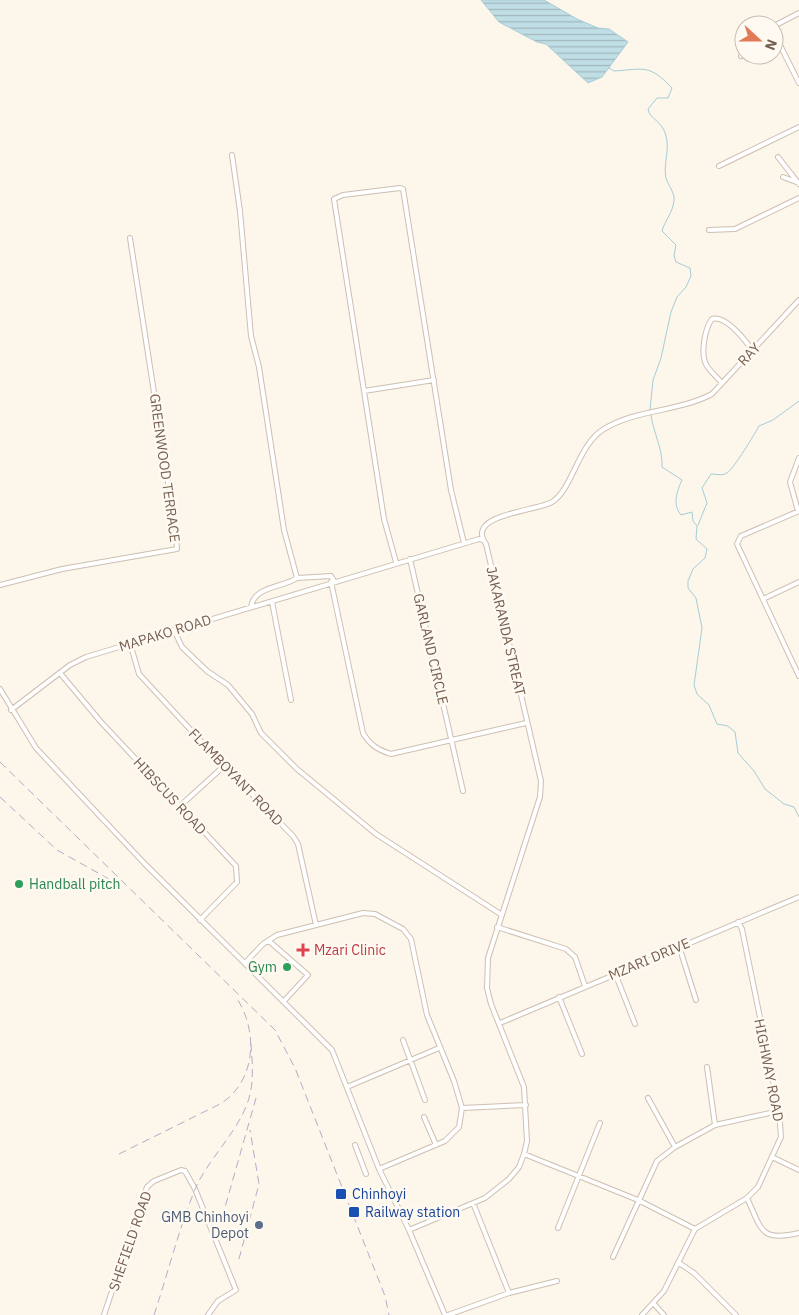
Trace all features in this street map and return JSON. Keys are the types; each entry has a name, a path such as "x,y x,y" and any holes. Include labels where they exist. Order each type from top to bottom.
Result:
{"street":[{"path":"784,21 799,13"},
{"path":"784,53 799,83"},
{"path":"718,166 799,127"},
{"path":"232,155 240,211 251,336 259,367 284,530 297,578"},
{"path":"778,157 799,183"},
{"path":"783,176 799,183"},
{"path":"396,562 384,519 334,198 343,195 403,189 451,490 464,543"},
{"path":"709,230 735,229 799,198"},
{"name":"GREENWOOD TERRACE","path":"0,585 62,569 176,549 174,516 130,238"},
{"name":"RAY","path":"483,540 483,527 487,522 552,502 564,488 587,444 603,429 632,417 695,403 712,394 799,300"},
{"path":"722,383 705,362 705,337 707,325 712,319 722,320 735,330 752,351"},
{"path":"364,391 434,380"},
{"path":"799,458 790,482 799,511 741,536 737,541 799,676"},
{"name":"MAPAKO ROAD","path":"11,710 60,673 86,657 272,602 396,562 479,539 483,540"},
{"name":"JAKARANDA STREAT","path":"483,540 486,544 526,723 541,781 540,797 488,958 487,988 491,1004 500,1023"},
{"name":"GARLAND CIRCLE","path":"410,559 463,791"},
{"path":"251,607 255,595 259,592 288,584 297,578 322,575 331,576 363,733 368,743 380,751 391,754 526,723"},
{"path":"763,599 799,582"},
{"path":"272,602 291,700"},
{"path":"174,630 182,647 206,671 228,685 252,714 261,733 297,769 376,834 502,915"},
{"name":"FLAMBOYANT ROAD","path":"130,643 139,674 298,844 316,925"},
{"name":"HIBSCUS ROAD","path":"60,673 101,722 236,866 237,882 200,920"},
{"path":"0,689 11,710 36,748 200,920 332,1050 379,1169 409,1230 446,1315 509,1293 557,1281"},
{"path":"180,806 224,766"},
{"name":"MZARI DRIVE","path":"500,1023 799,897"},
{"path":"245,963 269,940 277,935 363,913 375,914 403,929 411,939 427,1015 454,1081 462,1108 458,1127 445,1141 379,1169"},
{"name":"HIGHWAY ROAD","path":"695,1229 746,1198 758,1187 781,1137 779,1111 742,929 738,922"},
{"path":"497,927 566,949 575,957 585,986"},
{"path":"269,940 308,975 284,1001"},
{"path":"679,946 696,1000"},
{"path":"615,973 635,1024"},
{"path":"559,997 582,1054"},
{"path":"409,1230 485,1198 509,1179 518,1167 524,1154 527,1141 526,1105 521,1078 500,1023"},
{"path":"403,1040 425,1100"},
{"path":"346,1087 439,1048"},
{"path":"707,1067 715,1125"},
{"path":"648,1098 675,1147"},
{"path":"462,1108 526,1105"},
{"path":"613,1257 657,1161 675,1147 715,1125 779,1111"},
{"path":"424,1117 436,1145"},
{"path":"558,1228 600,1123"},
{"path":"356,1145 366,1174"},
{"path":"524,1154 638,1200 695,1229 664,1291 642,1315"},
{"path":"772,1157 799,1170"},
{"name":"SHEFIELD ROAD","path":"104,1315 147,1187 154,1181 181,1170 185,1171 195,1189 236,1290 218,1301 208,1315"},
{"path":"746,1198 763,1230 769,1236 778,1237 799,1234"},
{"path":"473,1203 509,1293"},
{"path":"678,1263 694,1273 736,1315"},
{"path":"654,1304 664,1315"}],"water":[{"path":"481,0 544,0 577,19 598,28 609,29 628,42 602,77 588,83 546,44 537,42 499,22"}],"waterway":[{"path":"609,68 614,71 646,70 658,75 672,88 668,98 657,98 648,109 662,127 666,136 665,173 674,197 672,209 662,231 676,245 674,256 676,262 690,268 691,276 686,287 677,297 671,312 661,358 653,380 650,410"},
{"path":"698,525 707,503 702,488 711,474 721,475 727,473 759,426 773,420 799,401"},
{"path":"651,415 661,454 662,467 682,480 676,498 678,511 681,515 692,512 693,521 697,526 696,539 707,549 705,558 693,569 688,581 688,588 696,598 702,628 694,685 697,694 709,705 717,724 728,726 735,732 738,753 754,771 765,789 784,804 794,807 799,817"}],"railway":[{"path":"0,762 275,1030 295,1068 385,1296 389,1315"},
{"path":"0,797 57,850 116,883"},
{"path":"119,1154 220,1104 241,1083 247,1069 251,1040 243,1010 236,997"},
{"path":"154,1315 196,1187 209,1164 234,1130 246,1106 252,1082 251,1044"},
{"path":"222,1218 256,1098"},
{"path":"239,1259 259,1184 250,1130"}],"place":[{"name":"Handball pitch","path":"19,884"},
{"name":"Mzari Clinic","path":"303,950"},
{"name":"Gym","path":"287,967"},
{"name":"Chinhoyi","path":"341,1194"},
{"name":"Railway station","path":"354,1212"},
{"name":"GMB Chinhoyi Depot","path":"259,1225"}]}
